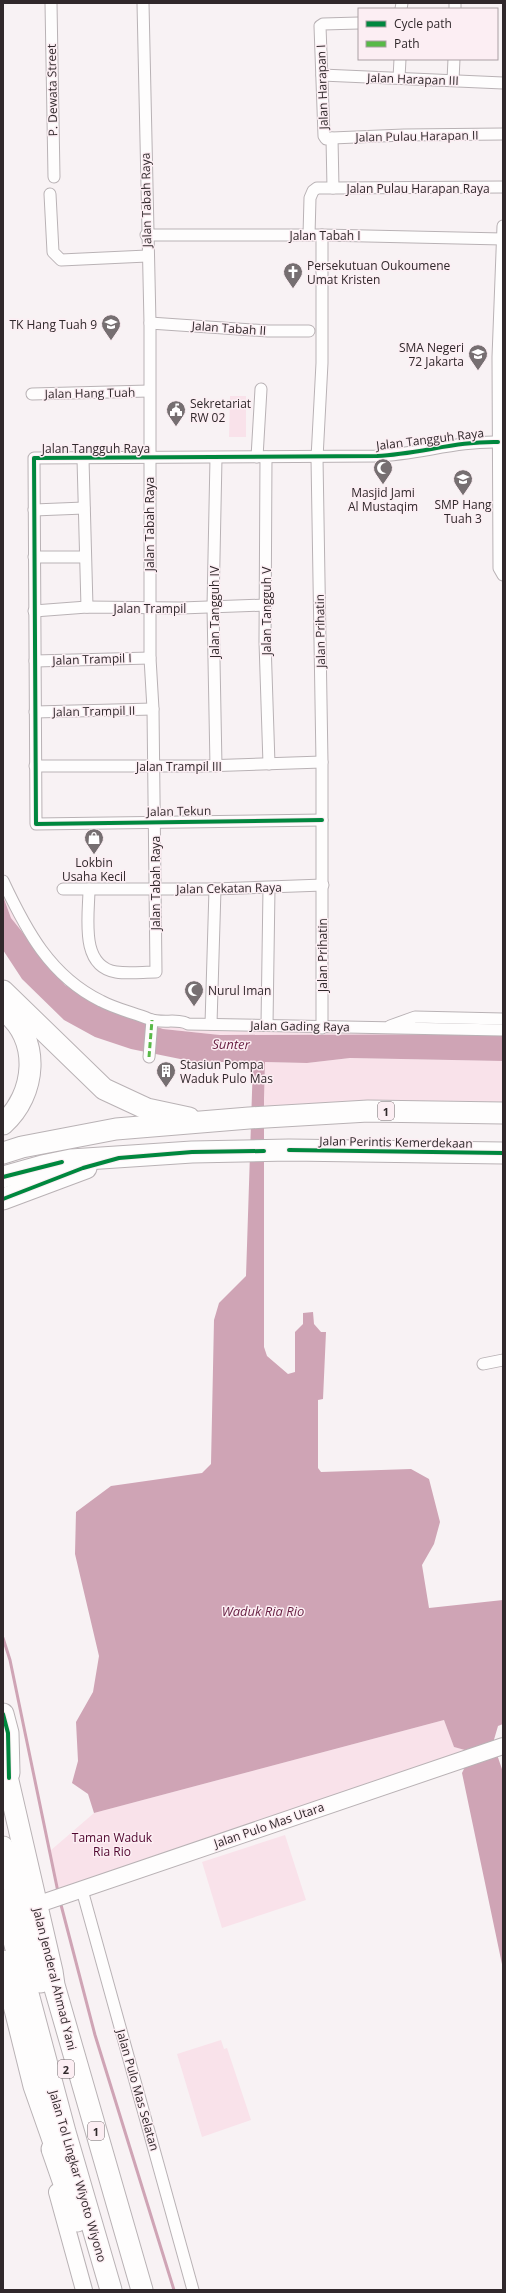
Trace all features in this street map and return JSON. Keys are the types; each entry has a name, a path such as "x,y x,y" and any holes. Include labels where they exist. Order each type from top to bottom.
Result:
{"highway":[{"path":"3,991 104,1089 147,1109 190,1118 224,1120"},
{"path":"3,1010 16,1023 25,1038 30,1060 27,1090 13,1116 3,1124"},
{"name":"1","path":"3,1152 22,1147 116,1130 224,1120 368,1111 503,1113"},
{"name":"Jalan Perintis Kemerdekaan","path":"3,1177 42,1166 71,1160 192,1152 264,1151 503,1153"},
{"path":"6,1198 83,1168 119,1158"},
{"name":"Jalan Jenderal Ahmad Yani","path":"3,1714 8,1733 6,1768 40,1904 54,1985 142,2290"},
{"name":"Jalan Tol Lingkar Wiyoto Wiyono","path":"3,1848 129,2290"},
{"name":"Jalan Tol Lingkar Wiyoto Wiyono","path":"3,1900 65,2132 111,2290"},
{"path":"3,1961 35,2097 101,2290"},
{"path":"52,1971 60,1983 108,2123 136,2246 149,2290"},
{"path":"35,2097 107,2290"}],"street":[{"name":"P. Dewata Street","path":"51,3 54,177"},
{"name":"Jalan Tabah Raya","path":"89,889 87,932 94,956 105,967 115,972 156,972 153,709 149,608 150,323 146,236 143,3"},
{"name":"Jalan Harapan I","path":"333,188 332,138 326,139 324,136 320,26 323,24 358,23"},
{"path":"399,78 400,60"},
{"path":"453,80 454,60"},
{"name":"Jalan Harapan III","path":"322,75 503,83"},
{"name":"Jalan Pulau Harapan II","path":"332,138 404,135 503,134"},
{"name":"Jalan Pulau Harapan Raya","path":"333,188 503,187"},
{"path":"309,235 310,198 313,191 317,188 333,188"},
{"path":"50,194 53,252 61,260 147,256"},
{"path":"502,574 498,568 501,523 501,475 498,442 500,289 503,226"},
{"name":"Jalan Tabah I","path":"146,236 322,235 503,239"},
{"name":"Jalan Prihatin","path":"322,235 322,363 317,458 322,762 322,1028"},
{"name":"Jalan Tabah II","path":"150,323 268,331 309,331"},
{"name":"Jalan Tangguh V","path":"261,389 261,457 270,764"},
{"name":"Jalan Hang Tuah","path":"32,394 149,391"},
{"name":"Jalan Tangguh Raya","path":"36,824 34,458 317,458 398,455 464,443 498,442"},
{"name":"Jalan Tangguh IV","path":"216,458 213,607 216,766"},
{"path":"83,459 87,607"},
{"path":"34,510 84,508"},
{"path":"34,557 85,557"},
{"name":"Jalan Trampil","path":"34,611 87,607 149,608 266,605"},
{"name":"Jalan Trampil I","path":"35,661 150,658"},
{"name":"Jalan Trampil II","path":"35,712 153,709"},
{"name":"Jalan Trampil III","path":"35,766 216,766 322,762"},
{"name":"Jalan Tekun","path":"36,824 155,821 322,820"},
{"name":"Jalan Gading Raya","path":"3,881 24,926 51,964 61,975 72,984 101,1001 152,1022 322,1028 388,1027 503,1030"},
{"name":"Jalan Cekatan Raya","path":"63,888 154,890 323,886"},
{"path":"267,1025 268,888"},
{"path":"211,1024 215,889"},
{"name":"Jalan Gading Raya","path":"388,1027 415,1017 503,1018"},
{"path":"149,1056 152,1022"},
{"path":"483,1364 503,1360"},
{"name":"Jalan Pulo Mas Utara","path":"40,1904 503,1746"},
{"name":"Jalan Pulo Mas Selatan","path":"80,1890 193,2290"},
{"path":"35,2097 39,2125 84,2290"}],"green space":[{"path":"230,396 246,396 246,437 229,437"},
{"path":"3,881 16,907 71,984 152,1020 503,1034 220,1035 163,1029 99,1006 65,985 11,918 3,896"},
{"path":"350,1058 503,1061 503,1113 263,1117 265,1062 307,1063"},
{"name":"Taman Waduk Ria Rio","path":"444,1720 454,1747 472,1752 60,1897 50,1851 94,1813"},
{"path":"285,1835 306,1900 222,1928 202,1862"},
{"path":"221,2040 224,2049 227,2048 251,2120 202,2137 177,2054"}],"water":[{"name":"Waduk Ria Rio","path":"3,896 11,918 65,985 99,1006 163,1029 220,1035 503,1034 503,1061 350,1058 307,1063 265,1062 264,1347 267,1356 288,1374 295,1372 295,1332 303,1324 303,1313 313,1312 314,1324 321,1332 326,1332 323,1399 318,1400 318,1468 321,1472 411,1469 429,1479 440,1522 434,1544 422,1565 429,1608 503,1600 503,1724 498,1726 493,1743 503,1772 503,1969 462,1773 472,1752 454,1747 444,1720 94,1813 88,1794 72,1783 78,1761 76,1722 93,1692 99,1656 75,1554 76,1512 111,1486 202,1473 211,1464 214,1320 219,1303 246,1276 253,1062 195,1062 131,1049 95,1037 64,1020 22,979 3,950"}],"waterway":[{"path":"3,1638 10,1660 58,1892"},
{"path":"60,1901 95,2035 174,2290"}],"marked path":[{"path":"149,1057 152,1020"}],"cycle path":[{"path":"322,820 36,824 34,458 377,456 408,453 468,443 498,442"},
{"path":"289,1150 503,1153"},
{"path":"3,1199 83,1168 119,1158 192,1152 264,1151"},
{"path":"3,1177 62,1162"},
{"path":"3,1714 8,1733 9,1778"}],"place":[{"name":"Persekutuan Oukoumene Umat Kristen","path":"293,289"},
{"name":"TK Hang Tuah 9","path":"111,341"},
{"name":"SMA Negeri 72 Jakarta","path":"478,371"},
{"name":"Sekretariat RW 02","path":"176,427"},
{"name":"Masjid Jami Al Mustaqim","path":"383,485"},
{"name":"SMP Hang Tuah 3","path":"463,496"},
{"name":"Lokbin Usaha Kecil","path":"94,855"},
{"name":"Nurul Iman","path":"194,1007"},
{"name":"Stasiun Pompa Waduk Pulo Mas","path":"166,1088"}],"water label":[{"name":"Sunter","path":"231,1044"}]}
